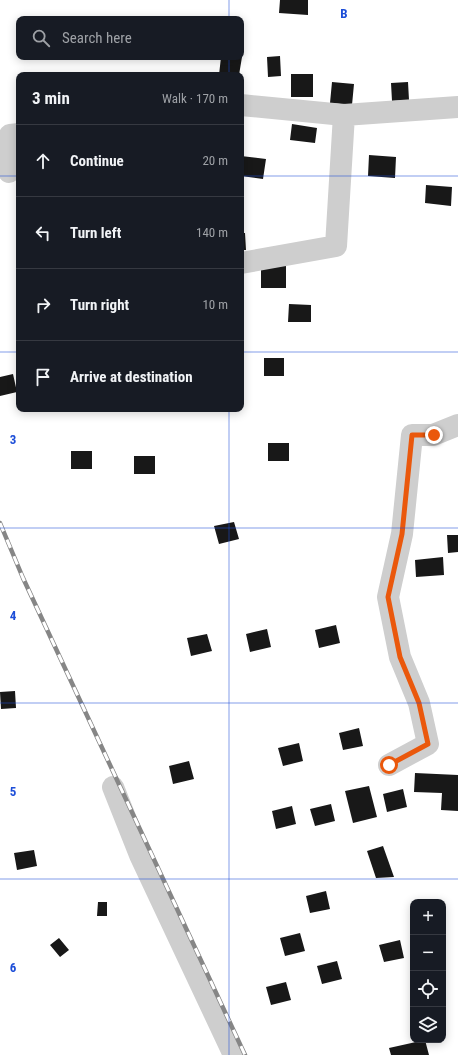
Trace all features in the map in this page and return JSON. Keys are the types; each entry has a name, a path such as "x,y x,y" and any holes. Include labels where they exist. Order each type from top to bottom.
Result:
{"street":[{"path":"244,105 344,115 458,107"},
{"path":"244,262 336,246 344,115"},
{"path":"9,172 10,135 16,134"},
{"path":"389,765 428,744 419,703 400,657 388,597 402,534 412,435 434,435 458,425"},
{"path":"114,787 140,855 234,1055"}],"building":[{"path":"280,0 308,0 308,15 279,13"},
{"path":"280,56 281,76 268,77 267,57"},
{"path":"221,60 242,60 240,72 219,72"},
{"path":"291,74 313,74 313,97 291,97"},
{"path":"332,82 354,84 352,105 330,103"},
{"path":"408,82 409,100 392,101 391,83"},
{"path":"292,124 317,128 315,143 290,140"},
{"path":"369,155 396,157 395,178 368,176"},
{"path":"244,156 266,159 263,179 244,176"},
{"path":"426,185 452,187 451,206 425,203"},
{"path":"244,233 245,233 246,250 244,250"},
{"path":"261,265 286,266 286,288 261,288"},
{"path":"289,304 311,305 311,322 288,322"},
{"path":"264,358 284,358 284,376 264,376"},
{"path":"13,374 16,392 0,396 0,377"},
{"path":"268,443 289,443 289,461 268,461"},
{"path":"71,451 92,451 92,469 71,469"},
{"path":"134,456 155,456 155,474 134,474"},
{"path":"234,522 239,539 219,544 214,526"},
{"path":"447,535 458,535 458,552 448,553"},
{"path":"443,557 444,575 416,577 415,560"},
{"path":"336,625 340,643 319,648 315,630"},
{"path":"267,629 271,647 250,652 246,634"},
{"path":"207,634 212,651 191,656 187,638"},
{"path":"15,691 16,708 1,709 0,692"},
{"path":"359,728 363,746 343,750 339,733"},
{"path":"299,743 303,761 283,766 278,748"},
{"path":"189,761 194,779 173,784 169,766"},
{"path":"415,773 458,775 458,811 441,810 442,793 414,792"},
{"path":"369,786 377,817 353,823 345,791"},
{"path":"403,789 407,807 387,812 383,794"},
{"path":"331,804 335,821 315,826 310,809"},
{"path":"292,806 296,824 276,829 272,811"},
{"path":"383,846 394,877 376,878 367,851"},
{"path":"34,850 37,866 17,870 14,853"},
{"path":"326,891 330,909 310,913 306,896"},
{"path":"98,902 107,902 107,916 97,916"},
{"path":"300,933 305,951 285,956 280,938"},
{"path":"59,938 69,950 60,957 50,945"},
{"path":"400,940 404,958 384,962 379,945"},
{"path":"337,961 342,979 322,984 317,966"},
{"path":"286,982 291,1000 271,1005 266,987"},
{"path":"412,1043 426,1043 429,1055 391,1055 389,1048"}],"railway":[{"path":"0,523 23,578 245,1055"}],"route":[{"path":"389,765 428,744 419,703 400,657 388,597 402,534 412,435 434,435"}]}
